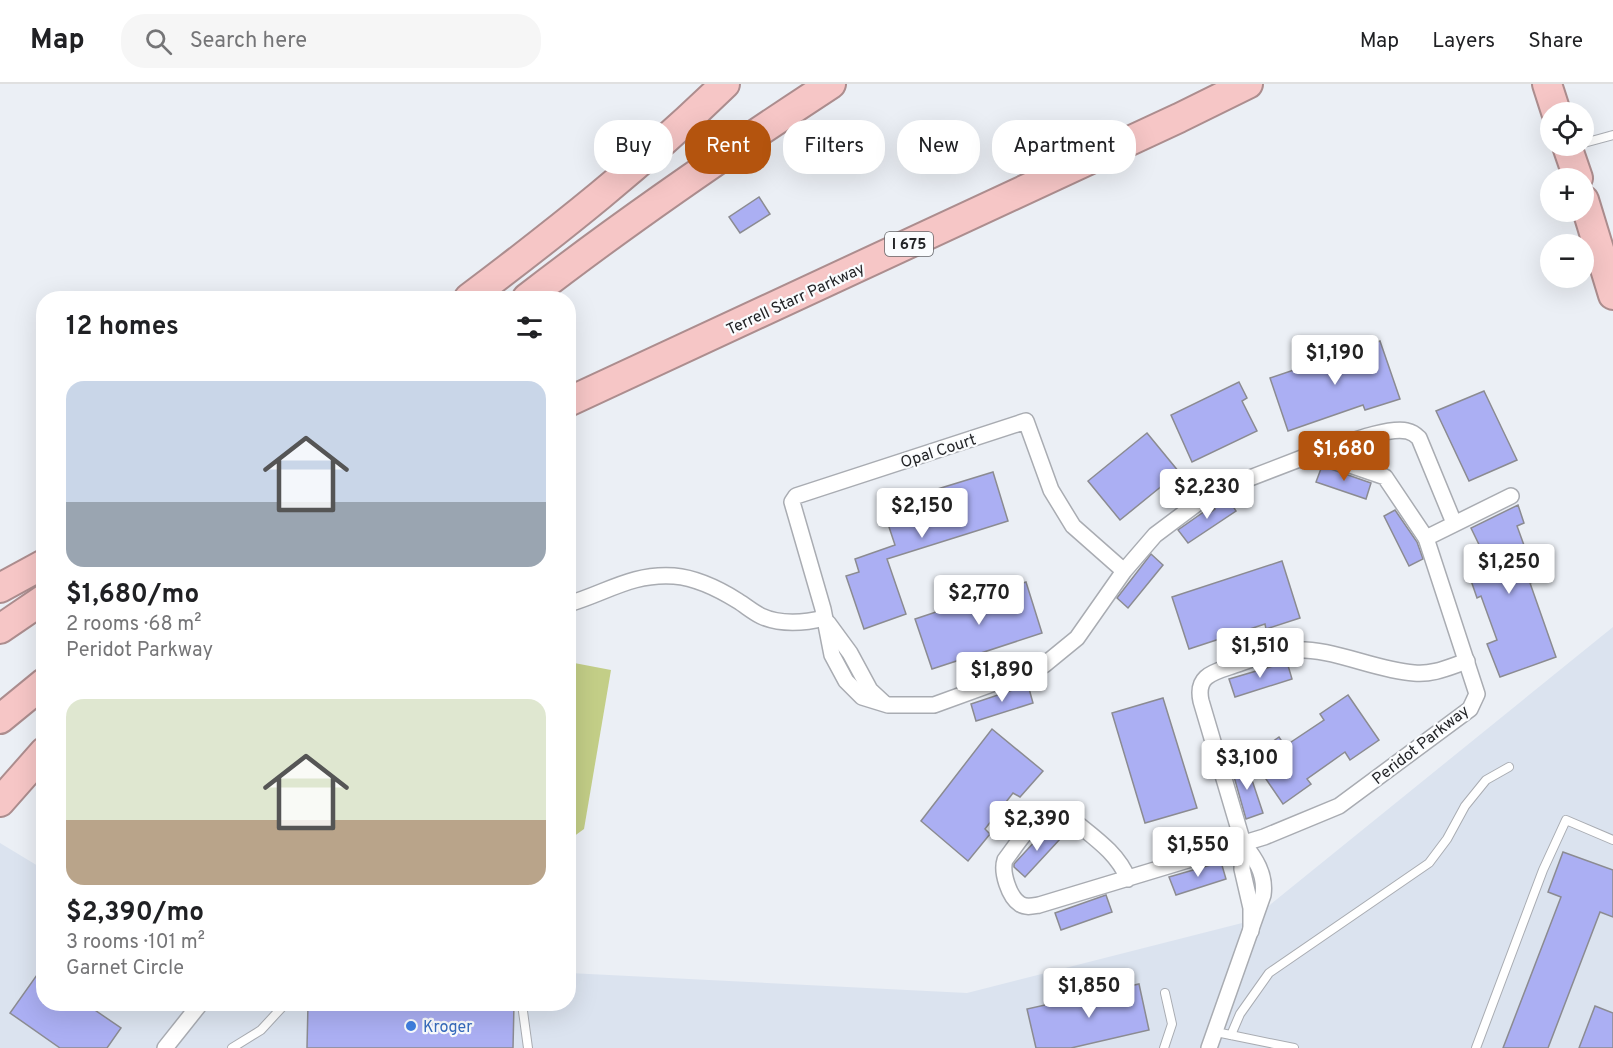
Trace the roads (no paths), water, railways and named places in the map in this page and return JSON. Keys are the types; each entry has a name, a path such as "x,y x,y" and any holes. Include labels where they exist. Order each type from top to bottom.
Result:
{"highway":[{"path":"478,291 625,175 725,84"},
{"path":"529,291 714,160 831,84"},
{"name":"Terrell Starr Parkway","path":"576,398 1248,84"},
{"path":"1547,84 1553,102"},
{"path":"1591,222 1613,295"},
{"path":"536,291 574,261"},
{"path":"0,588 36,568"},
{"path":"0,629 36,604"},
{"path":"0,719 36,690"},
{"path":"0,729 36,704"},
{"path":"0,802 36,761"}],"street":[{"name":"Opal Court","path":"824,618 792,502 796,496 1026,421 1051,490 1073,526 1124,571"},
{"path":"576,601 631,580 674,576 705,584 768,619 796,622 824,618 832,655 846,681 862,697 888,705 934,705 1044,665 1077,638 1124,571 1155,535 1211,493 1315,453 1392,431 1413,432 1421,443 1454,523"},
{"name":"Peridot Parkway","path":"1128,879 1121,863 1110,851 1068,816 1059,813 1051,813 1038,819 1005,860 1003,866 1014,898 1019,904 1039,905 1128,879 1264,837 1339,806 1470,709 1477,694 1426,538 1385,477 1315,453"},
{"path":"1426,538 1511,496"},
{"path":"1209,1048 1223,1034 1264,890 1258,861 1243,843 1199,694 1201,684 1207,676 1216,671 1292,650 1311,651 1416,673 1436,672 1467,661"},
{"path":"165,1048 194,1011"}],"lane":[{"path":"1594,140 1613,135"},
{"path":"1294,1048 1223,1034 1269,974 1429,863 1448,839 1465,806 1486,780 1509,767"},
{"path":"1476,1048 1543,870 1566,820 1613,840"},
{"path":"1164,1048 1172,1024 1165,993"},
{"path":"232,1048 261,1030 279,1011"},
{"path":"523,1011 528,1048"}],"place":[{"name":"Kroger","path":"411,1026"}]}
